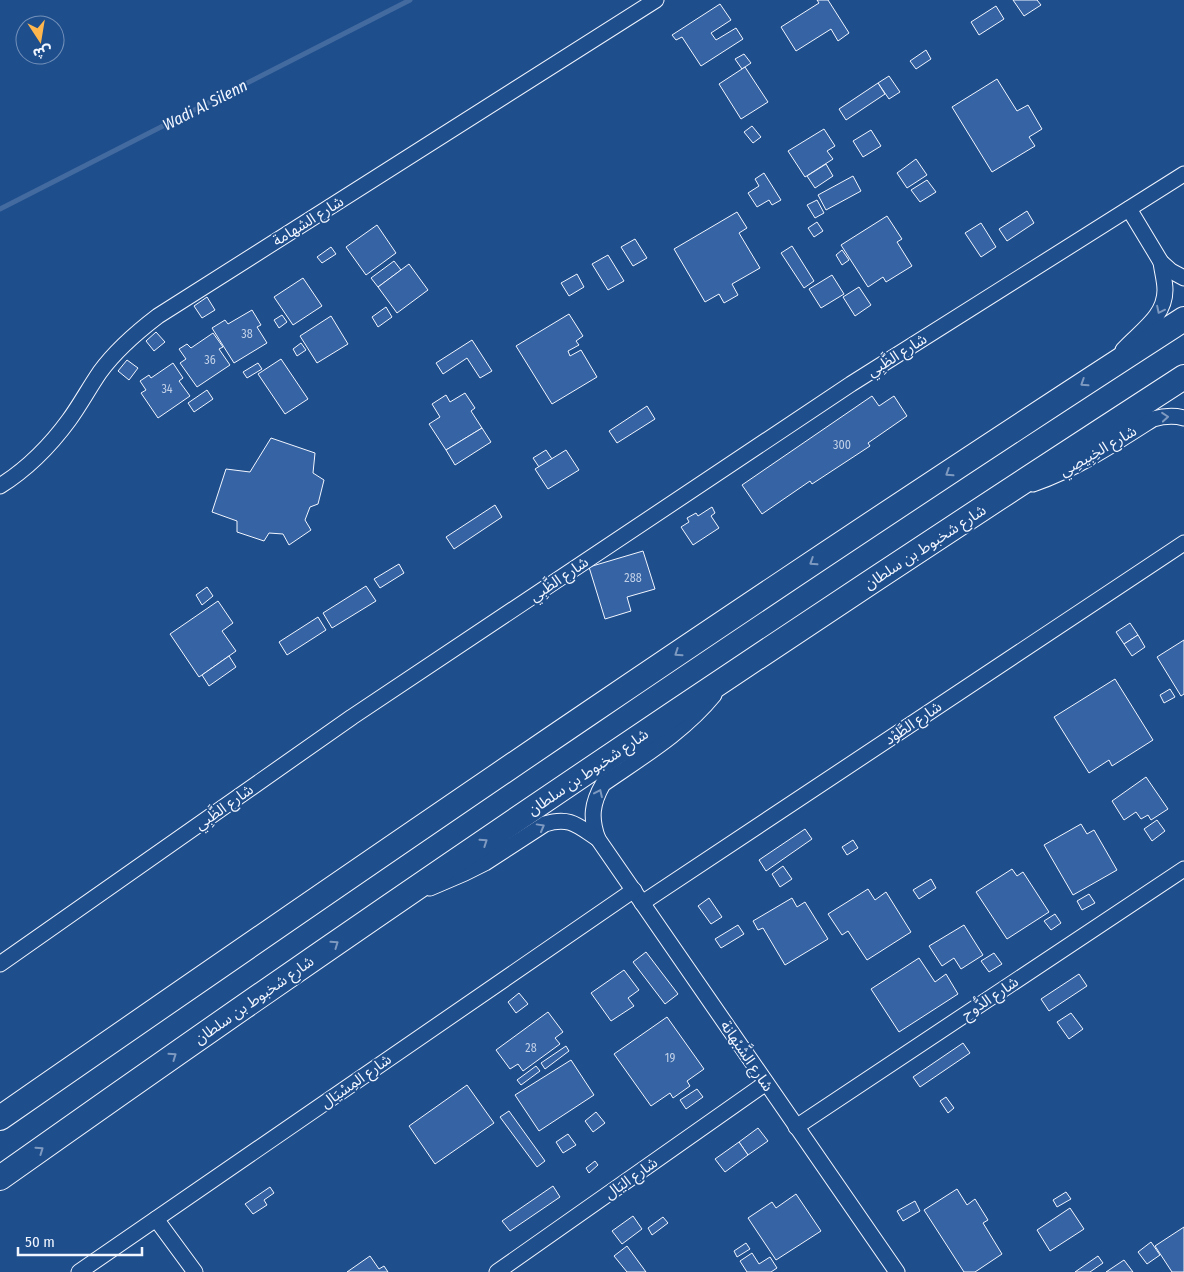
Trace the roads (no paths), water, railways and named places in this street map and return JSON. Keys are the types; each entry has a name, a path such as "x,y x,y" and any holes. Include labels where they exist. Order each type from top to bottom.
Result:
{"main road":[{"path":"0,1118 360,869 738,612 1184,318"},
{"name":"شارع شخبوط بن سلطان","path":"0,1178 405,896 727,678 1184,377"}],"street":[{"name":"شارع الشهامة","path":"0,486 31,463 51,443 113,356 127,341 158,316 656,0"},
{"name":"شارع الظَّبِي","path":"0,964 326,736 851,384 1184,174"},
{"path":"1128,209 1161,262 1171,271 1184,278"},
{"path":"1112,365 1160,311 1164,300 1165,288 1161,262"},
{"name":"شارع الخِبِيصِي","path":"1012,489 1034,484 1074,467 1153,419 1165,416 1184,418"},
{"name":"شارع الطَّوْد","path":"642,903 1184,543"},
{"name":"شارع الشَّبْهانة","path":"727,678 712,697 682,728 603,784 594,805 594,828 598,839 897,1272"},
{"name":"شارع الشَّبْهانة","path":"405,896 439,884 485,863 545,824 555,821 566,821 576,824 598,839"},
{"name":"شارع الدُّوح","path":"796,1127 1184,869"},
{"name":"شارع المِسْيَال","path":"78,1272 634,890"},
{"name":"شارع اليَال","path":"497,1272 766,1083"},
{"path":"156,1219 195,1272"}],"waterway":[{"name":"Wadi Al Silenn","path":"0,209 410,0"}]}
